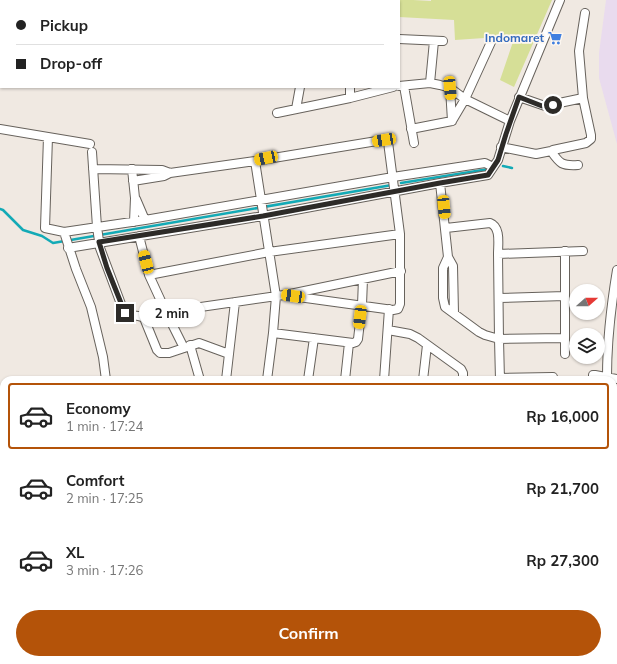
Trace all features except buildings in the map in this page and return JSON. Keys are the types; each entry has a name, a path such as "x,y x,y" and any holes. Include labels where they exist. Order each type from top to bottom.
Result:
{"street":[{"path":"68,248 263,216 488,175 498,160 501,147 519,97 560,0"},
{"path":"553,150 586,143 591,139 582,98 579,51 585,13"},
{"path":"400,39 443,41"},
{"path":"411,129 452,121 465,99 492,40"},
{"path":"430,83 434,41"},
{"path":"414,143 401,86 430,83 450,88 465,99 510,121"},
{"path":"296,109 300,88"},
{"path":"350,88 350,98"},
{"path":"277,113 350,98 389,88"},
{"path":"450,88 452,121"},
{"path":"519,97 546,106 582,98"},
{"path":"0,129 90,144"},
{"path":"48,136 45,228 64,232 134,222 393,177 485,163 493,167"},
{"path":"134,181 164,176 170,173 384,140 388,142 400,234 400,304 396,310 280,296"},
{"path":"501,147 536,154 550,151 559,162 566,166 578,165"},
{"path":"92,152 99,242 107,268 125,313 144,318 157,350 160,353 169,354 196,343 201,343 229,354"},
{"path":"255,161 269,252 280,296 273,333 268,376"},
{"path":"93,169 162,170 170,173"},
{"path":"132,169 135,198 134,222"},
{"path":"440,183 448,256 443,268 443,298 445,307 479,332 499,339 565,338"},
{"path":"135,198 145,220"},
{"path":"446,228 490,223 497,229 500,376"},
{"path":"64,232 68,248 91,307 103,357 105,376"},
{"path":"150,275 269,252 400,234"},
{"path":"139,236 150,275 166,312 187,347 198,376"},
{"path":"565,251 565,354"},
{"path":"498,254 583,251"},
{"path":"607,376 609,317 617,270"},
{"path":"166,312 280,296 401,271"},
{"path":"273,333 354,343 357,341 362,306 363,279"},
{"path":"499,298 565,296"},
{"path":"226,376 235,302"},
{"path":"384,376 389,309"},
{"path":"388,330 410,334 418,338 461,369 463,376"},
{"path":"309,376 314,338"},
{"path":"345,376 349,343"},
{"path":"423,376 426,344"}],"shaded area":[{"path":"606,0 617,0 617,144 599,78 599,53"}],"green space":[{"path":"400,0 552,0 514,87 500,80 515,36 455,40 454,20 400,17"}],"waterway":[{"path":"503,166 512,168"},
{"path":"401,183 489,169"},
{"path":"0,209 3,210 23,230 42,236 53,243 392,185"}],"place":[{"name":"Indomaret","path":"555,38"}],"route":[{"path":"125,313 107,268 99,242 263,216 488,175 498,160 501,147 519,97 542,106 553,105"}]}
